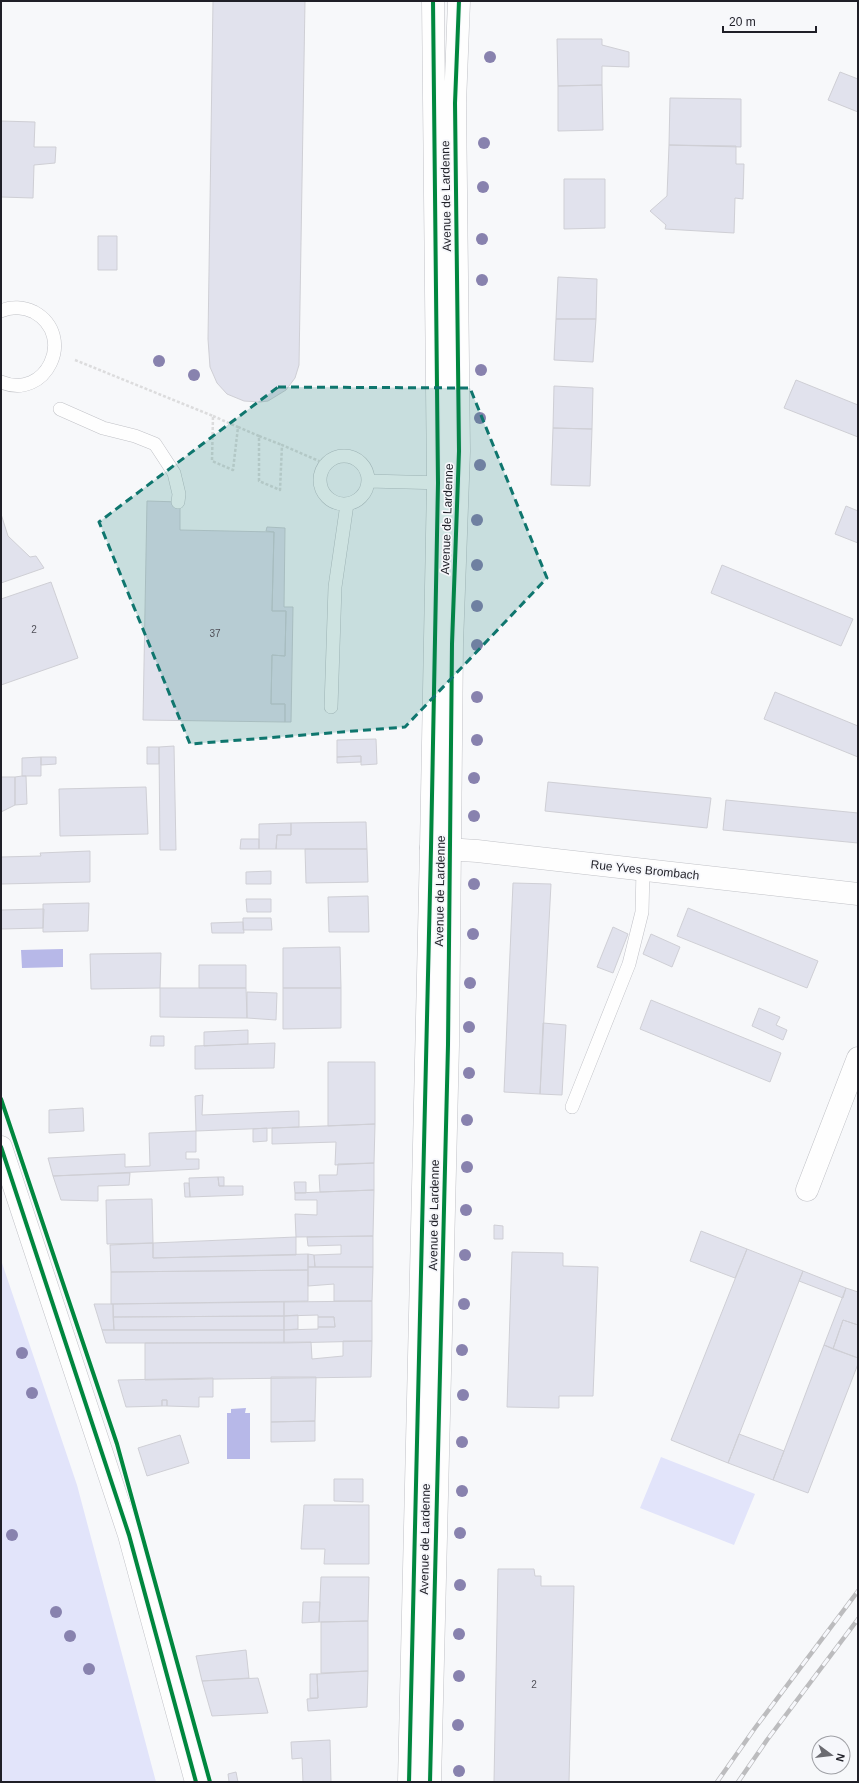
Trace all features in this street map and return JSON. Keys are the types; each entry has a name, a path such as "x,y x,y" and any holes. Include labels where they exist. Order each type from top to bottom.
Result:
{"main road":[{"name":"Avenue de Lardenne","path":"409,1782 441,848 448,483 433,1"},
{"name":"Avenue de Lardenne","path":"448,483 459,450 455,103 459,1"},
{"name":"Avenue de Lardenne","path":"430,1782 448,1045 441,848"},
{"name":"Rue Yves Brombach","path":"441,848 643,869 858,894"},
{"path":"807,1190 858,1058"},
{"path":"1,1147 129,1535 196,1782"}],"lane":[{"path":"1,311 6,308 18,307 30,310 40,316 49,325 54,338 52,362 46,371 38,378 28,383 17,385 1,382"},
{"path":"60,409 103,428 135,436 155,444 174,473 179,494 178,502"},
{"path":"350,457 363,466 368,481 366,489 361,496 347,504 331,500 325,495 321,487 320,479 326,464 336,458 350,457"},
{"path":"368,481 448,483"},
{"path":"331,707 335,587 347,504"},
{"path":"572,1107 629,964 642,912 643,869"}],"path":[{"path":"54,351 326,464"},
{"path":"213,416 212,461 233,470 238,427"},
{"path":"259,436 259,481 280,490 282,445"}],"highlighted area":[{"path":"278,387 470,388 547,578 405,727 190,744 99,522"}],"shaded area":[{"path":"1,1260 77,1485 156,1782 1,1782"},
{"path":"661,1457 755,1494 734,1545 640,1508"}],"water":[{"path":"63,949 63,967 22,968 21,950"},
{"path":"246,1408 245,1413 250,1413 250,1459 227,1459 227,1413 231,1413 231,1409"}],"building":[{"path":"213,1 305,1 299,365 295,378 286,390 268,401 244,401 227,394 217,383 210,367 208,339"},
{"path":"557,39 602,39 602,45 629,52 629,67 602,66 602,85 558,86"},
{"path":"840,72 858,79 858,112 828,100"},
{"path":"602,85 603,130 558,131 558,86"},
{"path":"670,98 741,99 741,147 669,145"},
{"path":"1,121 35,122 34,147 56,147 55,163 34,165 33,198 1,197"},
{"path":"669,145 736,146 736,164 744,164 743,199 735,198 734,233 665,229 666,225 650,211 667,196"},
{"path":"564,179 605,179 605,228 564,229"},
{"path":"98,236 117,236 117,270 98,270"},
{"path":"558,277 597,279 596,319 556,319"},
{"path":"556,319 596,319 593,362 554,360"},
{"path":"796,380 858,405 858,437 784,408"},
{"path":"554,386 593,388 592,429 553,428"},
{"path":"553,428 592,429 590,486 551,485"},
{"path":"147,501 180,502 180,530 274,532 272,611 286,611 285,656 272,655 271,704 285,704 285,722 143,720"},
{"path":"846,506 858,511 858,543 835,534"},
{"path":"1,514 8,536 30,557 36,556 44,568 1,583"},
{"path":"267,527 285,528 284,607 293,607 291,722 285,722 285,704 271,704 272,655 285,656 286,611 272,611 274,532 266,531"},
{"path":"722,565 853,619 841,646 711,593"},
{"path":"51,582 78,658 1,685 1,599"},
{"path":"775,692 858,726 858,757 764,719"},
{"path":"376,739 377,764 361,765 361,756 337,757 337,740"},
{"path":"174,746 176,850 160,850 159,747"},
{"path":"147,747 159,747 159,764 147,764"},
{"path":"361,756 361,762 337,763 337,757"},
{"path":"41,757 56,757 56,764 41,765"},
{"path":"41,757 41,776 22,776 22,758"},
{"path":"26,776 27,804 15,805 15,777"},
{"path":"1,777 15,777 15,805 1,812"},
{"path":"548,782 711,798 707,828 545,811"},
{"path":"146,787 148,834 60,836 59,789"},
{"path":"726,800 858,813 858,843 723,830"},
{"path":"366,822 367,849 276,849 277,835 291,835 291,823"},
{"path":"291,823 291,835 277,835 276,849 259,849 259,824"},
{"path":"241,839 259,839 259,849 240,849"},
{"path":"305,849 367,849 368,882 306,883"},
{"path":"90,851 90,882 1,884 1,857 41,856 40,853"},
{"path":"271,871 271,884 246,884 246,872"},
{"path":"513,883 551,884 540,1094 504,1092"},
{"path":"368,896 369,932 329,932 328,897"},
{"path":"246,899 271,899 271,912 247,912"},
{"path":"89,903 88,931 43,932 43,904"},
{"path":"688,908 818,961 807,988 677,936"},
{"path":"44,909 43,928 1,929 1,910"},
{"path":"243,918 271,918 272,930 243,930"},
{"path":"243,922 244,933 212,933 211,923"},
{"path":"613,927 628,934 613,973 597,967"},
{"path":"651,934 680,947 672,967 643,954"},
{"path":"340,947 341,988 283,988 283,948"},
{"path":"161,953 160,988 91,989 90,954"},
{"path":"199,965 246,965 246,988 199,988"},
{"path":"160,988 246,988 247,1018 160,1017"},
{"path":"283,988 341,988 341,1028 283,1029"},
{"path":"247,992 277,993 276,1020 247,1018"},
{"path":"651,1000 781,1053 770,1082 640,1029"},
{"path":"759,1008 780,1017 776,1025 787,1030 783,1040 752,1026"},
{"path":"543,1023 566,1025 562,1095 540,1094"},
{"path":"248,1030 248,1044 204,1046 204,1032"},
{"path":"151,1036 164,1036 164,1046 150,1046"},
{"path":"275,1043 274,1068 195,1069 195,1046"},
{"path":"328,1062 375,1062 375,1124 328,1126"},
{"path":"203,1095 202,1115 299,1111 299,1127 196,1131 195,1096"},
{"path":"83,1108 84,1131 49,1133 49,1110"},
{"path":"375,1124 374,1163 335,1165 336,1142 272,1144 272,1128"},
{"path":"267,1128 267,1141 253,1142 253,1129"},
{"path":"196,1131 196,1152 186,1152 186,1159 199,1159 199,1169 53,1176 48,1158 125,1154 125,1167 150,1166 149,1133"},
{"path":"374,1163 374,1190 320,1192 319,1175 337,1175 338,1164"},
{"path":"130,1173 129,1185 98,1186 98,1201 61,1200 53,1176"},
{"path":"218,1177 224,1177 224,1186 219,1186"},
{"path":"218,1177 219,1186 243,1186 243,1195 190,1197 189,1178"},
{"path":"294,1182 306,1182 306,1193 295,1193"},
{"path":"184,1183 189,1183 190,1197 185,1197"},
{"path":"374,1190 373,1236 296,1237 295,1214 317,1215 317,1200 295,1200 295,1193"},
{"path":"152,1199 153,1243 107,1244 106,1200"},
{"path":"494,1225 503,1226 503,1239 494,1239"},
{"path":"701,1231 747,1249 735,1278 690,1261"},
{"path":"373,1236 373,1267 315,1267 314,1255 341,1254 341,1245 308,1246 307,1237"},
{"path":"296,1237 296,1255 153,1258 153,1243"},
{"path":"153,1243 153,1258 308,1254 308,1270 111,1272 110,1245"},
{"path":"747,1249 803,1271 728,1463 671,1440"},
{"path":"512,1252 563,1253 563,1266 598,1267 593,1396 559,1396 559,1408 507,1407"},
{"path":"308,1254 314,1255 315,1267 308,1267"},
{"path":"308,1267 373,1267 372,1301 334,1301 334,1284 308,1286"},
{"path":"308,1270 308,1301 111,1304 111,1272"},
{"path":"803,1271 846,1288 843,1298 799,1281"},
{"path":"846,1288 858,1292 858,1325 843,1320 833,1349 824,1345"},
{"path":"372,1301 372,1341 284,1343 284,1330 335,1327 334,1317 318,1317 318,1315 284,1316 284,1302"},
{"path":"284,1302 284,1316 113,1317 113,1304"},
{"path":"94,1304 113,1304 114,1330 102,1330"},
{"path":"298,1315 298,1329 284,1330 284,1316"},
{"path":"284,1316 284,1330 114,1330 113,1317"},
{"path":"318,1317 334,1317 335,1327 318,1327"},
{"path":"843,1320 858,1325 858,1358 833,1349"},
{"path":"102,1330 284,1330 284,1343 106,1343"},
{"path":"343,1341 372,1341 371,1377 145,1380 145,1343 311,1342 312,1359 343,1356"},
{"path":"824,1345 858,1358 858,1364 808,1493 773,1480"},
{"path":"271,1377 316,1377 315,1421 271,1422"},
{"path":"213,1378 213,1397 199,1397 199,1407 167,1406 167,1400 162,1400 162,1406 126,1407 118,1380"},
{"path":"162,1400 167,1400 167,1406 162,1406"},
{"path":"315,1421 315,1441 271,1442 271,1422"},
{"path":"739,1434 784,1451 773,1480 728,1463"},
{"path":"180,1435 189,1463 147,1476 138,1448"},
{"path":"334,1479 363,1479 363,1502 334,1501"},
{"path":"304,1505 369,1505 369,1564 324,1564 325,1549 301,1549"},
{"path":"498,1569 534,1569 535,1576 541,1576 541,1586 574,1586 569,1782 494,1782"},
{"path":"321,1577 369,1577 368,1621 319,1622"},
{"path":"303,1602 320,1602 319,1622 302,1623"},
{"path":"368,1621 368,1671 321,1673 321,1622"},
{"path":"246,1650 249,1678 202,1681 196,1656"},
{"path":"368,1671 367,1707 308,1711 307,1699 318,1698 317,1674"},
{"path":"310,1674 317,1674 318,1698 310,1698"},
{"path":"258,1678 268,1713 212,1716 202,1681"},
{"path":"330,1740 331,1782 303,1782 302,1758 292,1759 291,1742"},
{"path":"236,1772 238,1782 229,1782 228,1774"}],"railway":[{"path":"717,1782 755,1728 858,1591"},
{"path":"738,1782 767,1740 858,1619"}],"cycle path":[{"path":"409,1782 438,483 433,1"},
{"path":"430,1782 448,1045 452,644 459,451 455,103 459,1"},
{"path":"1,1099 117,1444 210,1782"},
{"path":"1,1147 129,1535 196,1782"}]}
